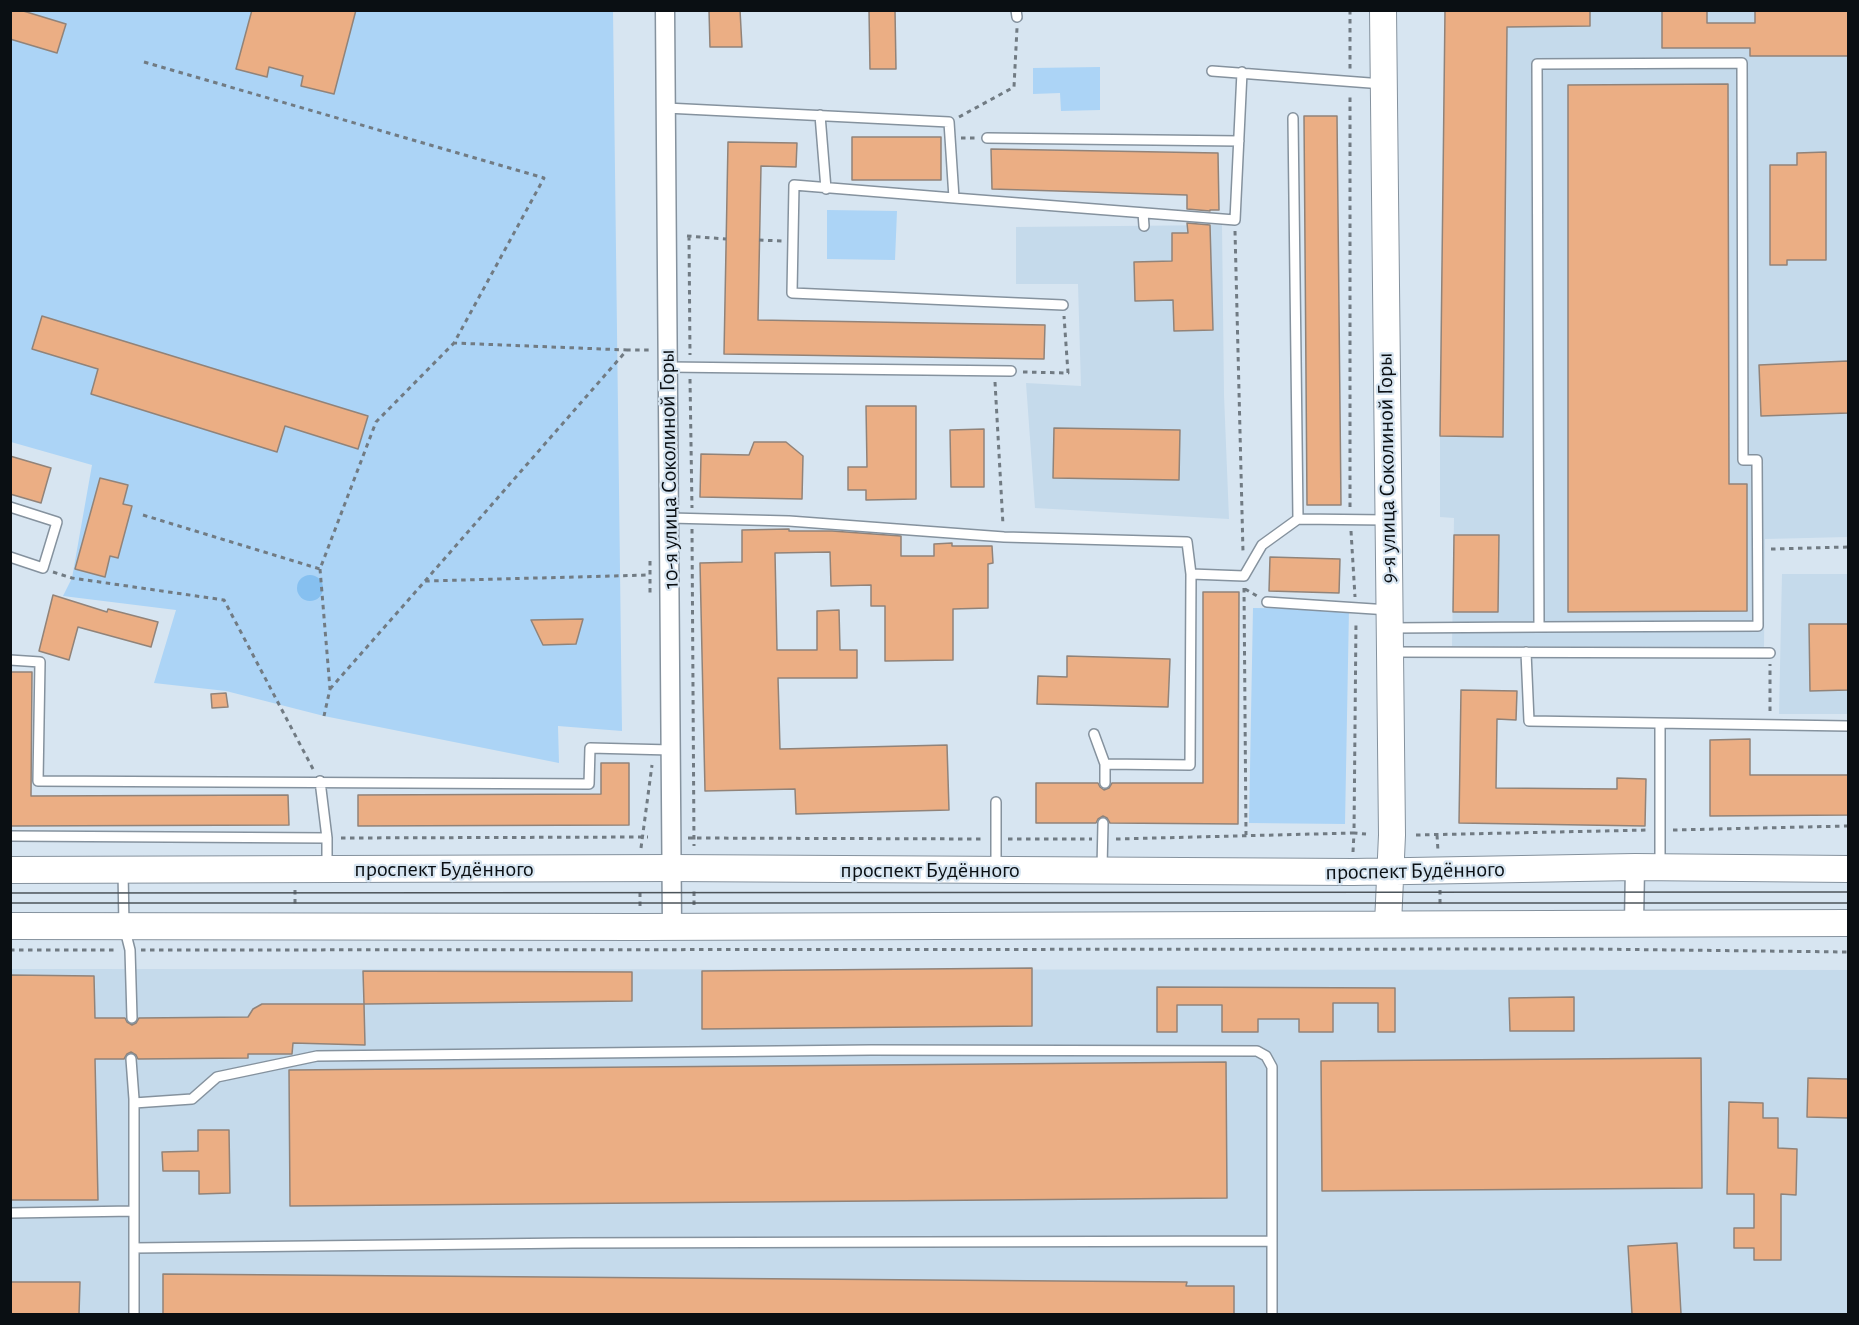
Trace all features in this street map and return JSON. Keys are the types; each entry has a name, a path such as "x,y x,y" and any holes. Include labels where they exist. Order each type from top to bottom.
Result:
{"main road":[{"name":"9-я улица Соколиной Горы","path":"1383,10 1392,835 1388,924"},
{"name":"проспект Будённого","path":"10,870 327,869 683,874 996,870 1390,872 1647,867 1848,869"},
{"path":"10,926 127,938 672,927 1848,922"}],"street":[{"name":"10-я улица Соколиной Горы","path":"665,10 670,518 663,750 683,874 672,927"},
{"path":"1634,923 1647,867"}],"lane":[{"path":"1389,630 1758,626 1757,460 1743,460 1742,63 1537,64 1539,627"},
{"path":"1212,70 1383,84"},
{"path":"1064,305 792,293 795,185 1235,220 1242,72"},
{"path":"666,108 949,122 954,198"},
{"path":"820,116 826,189"},
{"path":"1293,118 1298,519"},
{"path":"987,138 1239,141"},
{"path":"1143,213 1144,226"},
{"path":"668,367 1011,371"},
{"path":"10,507 57,522 43,568 10,557"},
{"path":"670,518 1004,537 1187,542 1191,574 1190,765 1105,764"},
{"path":"1191,574 1244,576 1263,545 1298,519 1388,520"},
{"path":"1267,602 1356,608 1389,630 1526,652 1770,653"},
{"path":"1526,652 1529,721 1848,726"},
{"path":"10,660 40,662 39,781 589,784 590,748 663,750"},
{"path":"1647,867 1660,724"},
{"path":"1094,734 1105,764 1105,783"},
{"path":"320,781 327,838 327,869"},
{"path":"996,801 996,870"},
{"path":"1102,871 1103,823"},
{"path":"10,836 327,838"},
{"path":"123,870 132,1018"},
{"path":"134,1104 192,1098 217,1077 317,1056 871,1050 1257,1051 1266,1056 1272,1066 1272,1314"},
{"path":"131,1059 134,1104 134,1314"},
{"path":"10,1213 134,1211"},
{"path":"134,1248 585,1243 1272,1241"}],"path":[{"path":"1350,10 1350,520 1356,608 1353,856"},
{"path":"949,122 1014,87 1017,14"},
{"path":"144,62 544,178 454,343 376,422 320,569 330,689 324,716"},
{"path":"950,138 987,138"},
{"path":"1235,220 1244,576 1246,835"},
{"path":"667,235 726,239"},
{"path":"689,236 694,846"},
{"path":"759,240 793,242"},
{"path":"1011,371 1068,373 1064,305"},
{"path":"454,343 653,350"},
{"path":"330,689 627,350"},
{"path":"994,371 1004,537"},
{"path":"143,515 320,569"},
{"path":"1771,559 1771,548 1848,547"},
{"path":"43,568 72,579 224,600 320,781"},
{"path":"425,581 650,575"},
{"path":"1769,725 1770,653"},
{"path":"1239,728 1244,729"},
{"path":"641,850 641,837 663,750"},
{"path":"688,838 1103,839 1366,834"},
{"path":"1416,835 1450,834"},
{"path":"1437,835 1438,853"},
{"path":"327,838 648,837"},
{"path":"683,874 694,910"},
{"path":"639,911 640,884"},
{"path":"1440,885 1440,909"},
{"path":"294,886 295,906"},
{"path":"10,950 127,938 1848,952"}],"shaded area":[{"path":"10,11 613,11 622,731 558,726 559,763 324,716 226,691 154,683 176,610 63,596 72,578 92,465 11,442"},
{"path":"1445,11 1848,11 1848,537 1765,539 1764,647 1452,646 1454,518 1440,517"},
{"path":"1100,67 1100,110 1061,111 1060,93 1033,94 1033,68"},
{"path":"827,210 897,211 895,260 827,259"},
{"path":"1222,225 1224,395 1229,519 1035,508 1026,383 1081,386 1078,284 1016,284 1016,227"},
{"path":"1782,574 1848,574 1848,714 1779,714"},
{"path":"310,575 319,579 323,588 319,597 310,601 301,597 297,588 301,579"},
{"path":"1253,608 1349,609 1345,824 1249,823"},
{"path":"10,969 1848,970 1848,1314 11,1314"}],"building":[{"path":"10,10 20,10 66,24 57,53 10,39"},
{"path":"252,10 356,10 334,94 301,86 303,76 269,67 267,77 236,69"},
{"path":"709,10 740,10 742,47 710,47"},
{"path":"869,10 895,10 896,69 870,69"},
{"path":"1445,10 1590,10 1590,26 1507,27 1503,437 1440,436"},
{"path":"1662,10 1707,10 1707,23 1755,23 1755,10 1848,10 1848,56 1750,56 1750,48 1662,48"},
{"path":"1728,84 1729,484 1747,484 1747,611 1568,612 1568,85"},
{"path":"1304,116 1337,116 1341,505 1307,505"},
{"path":"852,137 941,137 941,180 852,180"},
{"path":"728,142 797,143 796,167 761,166 758,320 1045,325 1044,359 724,354"},
{"path":"991,149 1218,153 1219,210 1187,209 1187,195 992,189"},
{"path":"1826,152 1826,260 1787,260 1787,265 1770,265 1770,165 1797,165 1797,153"},
{"path":"1187,223 1210,225 1213,330 1174,331 1173,300 1135,301 1134,262 1172,261 1172,233 1188,233"},
{"path":"42,316 368,416 358,449 285,426 277,452 91,394 98,369 32,349"},
{"path":"1848,361 1848,413 1761,416 1759,365"},
{"path":"866,406 916,406 916,499 866,500 866,490 848,490 848,467 867,467"},
{"path":"1054,428 1180,430 1179,480 1053,478"},
{"path":"984,429 984,487 951,487 950,430"},
{"path":"754,442 786,442 803,456 802,499 700,497 701,454 749,455"},
{"path":"10,456 51,468 41,503 10,494"},
{"path":"100,478 128,485 123,504 132,506 118,558 110,556 105,577 75,569"},
{"path":"789,529 789,531 832,531 901,536 901,556 934,556 934,544 992,546 993,563 988,564 988,608 953,609 953,660 885,661 885,606 871,606 871,585 831,586 830,552 775,553 777,650 817,650 817,611 839,610 840,650 857,650 857,678 778,678 780,749 947,745 949,810 796,814 795,789 705,791 700,563 742,562 742,530"},
{"path":"1454,535 1499,535 1498,612 1453,612"},
{"path":"1270,557 1340,559 1339,593 1269,591"},
{"path":"1203,592 1239,592 1238,824 1110,823 1103,816 1096,823 1036,823 1036,783 1098,783 1104,790 1112,783 1203,783"},
{"path":"53,595 107,612 108,609 158,622 151,647 78,627 69,660 39,651"},
{"path":"583,619 576,644 543,645 531,620"},
{"path":"1809,624 1848,624 1848,690 1810,691"},
{"path":"1067,656 1170,659 1168,707 1037,704 1038,676 1067,677"},
{"path":"10,672 32,672 31,796 288,795 289,825 10,826"},
{"path":"1461,690 1517,691 1516,720 1497,719 1496,788 1617,789 1617,778 1646,779 1645,826 1459,823"},
{"path":"226,693 228,707 212,708 211,694"},
{"path":"1750,739 1750,775 1848,775 1848,815 1710,816 1710,740"},
{"path":"601,763 629,763 629,825 358,826 358,795 601,794"},
{"path":"1032,968 1032,1026 702,1029 702,971"},
{"path":"363,971 632,972 632,1001 364,1004"},
{"path":"10,975 94,976 95,1018 125,1018 132,1025 139,1018 248,1017 253,1009 262,1004 364,1004 365,1045 293,1043 292,1054 248,1054 248,1058 138,1059 131,1052 124,1059 95,1059 98,1200 10,1200"},
{"path":"1157,987 1395,988 1395,1032 1378,1032 1378,1003 1333,1003 1333,1032 1299,1032 1299,1019 1258,1019 1258,1032 1222,1032 1222,1005 1177,1005 1177,1032 1157,1032"},
{"path":"1574,997 1574,1031 1510,1031 1509,998"},
{"path":"1701,1058 1702,1188 1322,1191 1321,1061"},
{"path":"1226,1062 1227,1198 290,1206 289,1070"},
{"path":"1808,1078 1848,1079 1848,1118 1807,1117"},
{"path":"1729,1102 1763,1103 1763,1118 1778,1118 1778,1148 1797,1149 1796,1195 1781,1194 1781,1260 1754,1260 1754,1248 1734,1248 1734,1228 1754,1228 1754,1194 1727,1194"},
{"path":"198,1130 229,1130 230,1193 199,1194 199,1171 163,1171 162,1152 198,1151"},
{"path":"1677,1243 1681,1314 1632,1314 1628,1246"},
{"path":"163,1274 1187,1282 1186,1286 1234,1286 1234,1314 163,1314"},
{"path":"10,1282 80,1282 79,1314 10,1314"}],"tram line":[{"path":"10,893 1848,892"},
{"path":"10,903 1848,903"}]}
